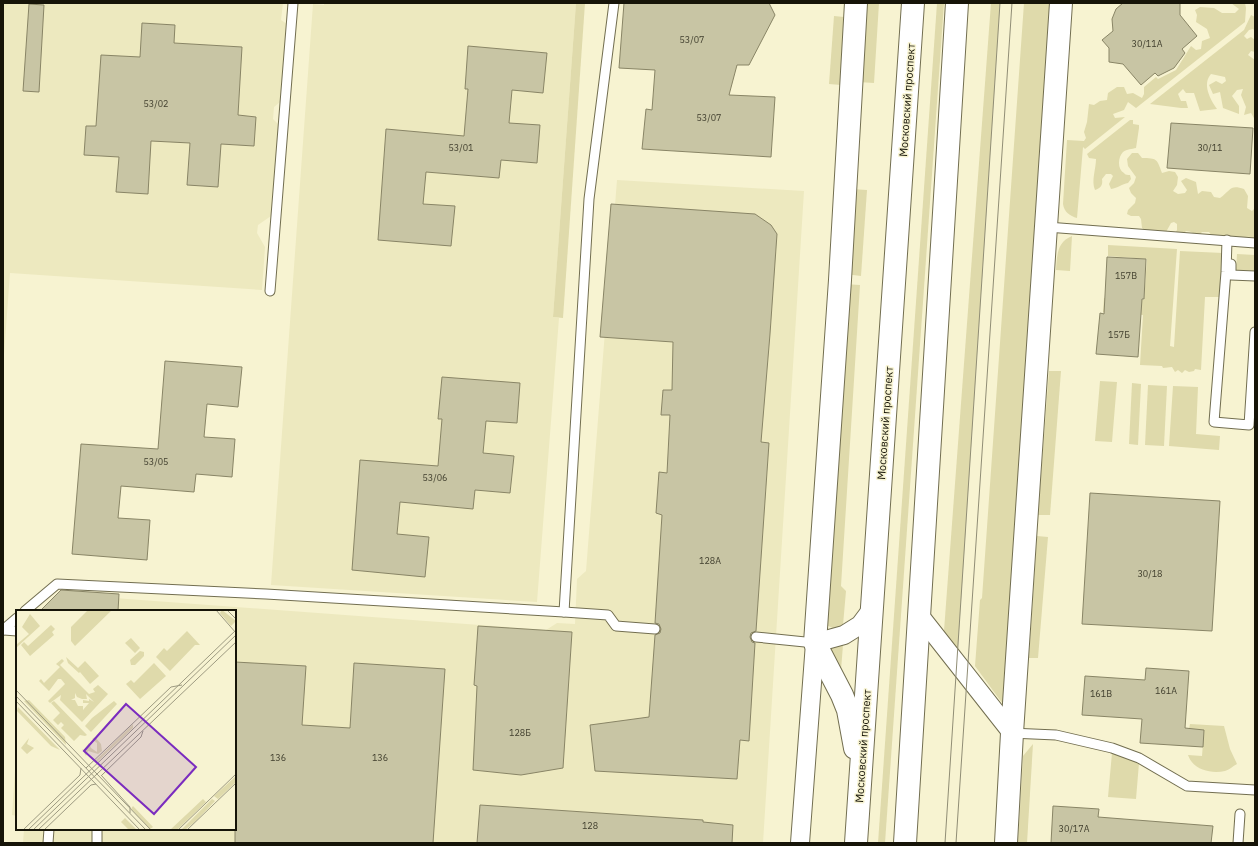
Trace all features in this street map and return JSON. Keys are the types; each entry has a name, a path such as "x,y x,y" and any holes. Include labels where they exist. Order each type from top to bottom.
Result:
{"main road":[{"path":"856,3 840,280 815,643 842,695 848,710 860,786"},
{"name":"Московский проспект","path":"856,843 913,3"},
{"path":"905,843 957,3"},
{"path":"1006,843 1012,732 1061,3"}],"street":[{"path":"800,843 815,643 844,635 860,625 872,609"},
{"path":"920,616 1012,732"}],"lane":[{"path":"270,291 293,3"},
{"path":"564,612 589,199 614,3"},
{"path":"1047,227 1255,243"},
{"path":"1230,241 1214,422 1249,425 1255,332"},
{"path":"1228,272 1231,275 1255,276"},
{"path":"26,610 57,584 238,588 608,615 616,626 655,629"},
{"path":"3,630 16,619"},
{"path":"3,630 16,631"},
{"path":"756,637 815,643"},
{"path":"1012,732 1056,735 1112,748 1139,758 1187,786 1255,790"},
{"path":"1238,843 1240,814"},
{"path":"48,843 49,830"},
{"path":"97,843 98,830"}],"shaded area":[{"path":"3,3 283,3 281,20 287,24 280,102 274,107 273,119 279,125 271,216 258,225 257,233 265,247 262,290 10,273 3,368"},
{"path":"324,3 576,3 553,317 559,318 537,602 271,585 313,4 324,5"},
{"path":"576,3 585,3 563,318 553,317"},
{"path":"864,3 879,3 874,83 858,82"},
{"path":"937,3 944,3 885,843 878,843"},
{"path":"991,3 1000,3 957,662 943,644"},
{"path":"1024,3 1055,3 1008,711 975,666 980,600 982,598"},
{"path":"1231,3 1245,3 1245,22 1136,108 1128,102 1124,110 1113,114 1115,118 1125,117 1085,149 1083,147 1077,218 1070,215 1066,211 1063,204 1067,140 1084,141 1086,138 1084,132 1089,104 1094,105 1100,101 1107,100 1108,93 1117,87 1124,87 1127,94 1133,93 1142,98 1144,94 1144,87 1156,77 1158,79 1176,70 1191,46 1196,50 1201,49 1202,41 1210,38 1207,29 1196,22 1197,15 1195,10 1200,7 1214,8 1222,13 1235,13 1239,9"},
{"path":"1251,15 1255,17 1255,31 1253,29 1249,30 1244,36 1247,39 1251,37 1255,40 1255,52 1251,51 1248,55 1255,60 1255,120 1251,113 1244,115 1246,107 1241,95 1243,89 1237,90 1232,96 1239,106 1239,114 1223,108 1220,92 1213,94 1209,85 1216,81 1222,84 1226,81 1225,77 1211,74 1208,78 1207,87 1212,101 1217,109 1200,111 1194,93 1186,93 1183,89 1178,94 1181,101 1186,101 1188,108 1150,104 1244,30"},
{"path":"834,16 844,17 841,85 829,84"},
{"path":"1130,120 1133,120 1133,124 1139,125 1136,148 1121,154 1119,166 1126,175 1130,175 1131,179 1128,183 1111,189 1109,184 1113,176 1111,174 1106,174 1102,179 1101,186 1095,190 1094,179 1096,159 1089,158 1087,154"},
{"path":"1132,153 1138,153 1142,158 1151,158 1156,160 1162,173 1169,171 1175,172 1178,177 1177,185 1173,191 1178,194 1185,193 1187,190 1181,181 1186,178 1196,182 1198,194 1202,191 1211,192 1214,197 1220,198 1233,188 1236,187 1244,189 1248,196 1247,208 1252,211 1255,208 1255,239 1249,237 1227,238 1212,236 1209,232 1202,232 1199,235 1189,231 1186,231 1183,234 1174,235 1177,230 1177,224 1174,222 1171,223 1166,232 1145,230 1142,228 1141,219 1139,216 1131,216 1127,214 1128,210 1135,203 1136,198 1131,193 1129,188 1134,183 1136,177 1128,166 1127,159"},
{"path":"617,180 804,191 763,843 23,843 24,830 236,830 236,610 44,610 60,594 546,630 557,623 575,624 577,579 586,571"},
{"path":"851,189 867,190 861,276 845,274"},
{"path":"1072,236 1070,271 1056,270 1061,245"},
{"path":"1108,245 1177,249 1170,346 1174,347 1180,251 1223,253 1220,297 1205,297 1201,370 1195,369 1194,371 1189,372 1185,370 1182,373 1178,370 1175,372 1172,367 1163,368 1162,366 1140,365 1143,315 1103,312 1104,298 1144,300 1147,259 1108,256"},
{"path":"1237,254 1255,255 1255,271 1236,270"},
{"path":"844,284 860,285 841,586 846,591 843,625 835,629 826,625"},
{"path":"1049,371 1061,371 1050,515 1038,515"},
{"path":"1100,381 1117,382 1112,442 1095,441"},
{"path":"1132,383 1141,384 1138,445 1129,444"},
{"path":"1148,385 1167,386 1164,446 1145,445"},
{"path":"1173,386 1198,387 1196,434 1220,436 1219,450 1169,446"},
{"path":"1037,536 1048,537 1038,658 1029,658"},
{"path":"843,645 841,670 822,648"},
{"path":"1190,724 1224,726 1230,749 1237,764 1226,770 1214,772 1203,770 1194,764 1188,755 1202,756 1204,730 1189,729"},
{"path":"1033,744 1027,843 1018,843 1023,756"},
{"path":"1112,753 1139,763 1136,799 1108,797"},
{"path":"16,757 16,816 12,815"}],"building":[{"path":"624,3 769,3 775,15 749,65 737,65 729,95 775,97 771,157 642,149 646,109 652,110 655,70 619,68"},
{"path":"1123,3 1180,3 1180,15 1197,36 1182,49 1185,53 1174,68 1158,76 1155,73 1141,85 1123,64 1109,62 1109,48 1102,40 1113,31 1112,19 1116,9"},
{"path":"29,4 44,5 39,92 23,91"},
{"path":"142,23 175,25 174,43 242,47 238,115 256,117 254,146 221,144 218,187 187,185 190,143 151,141 148,194 116,192 119,157 84,155 86,126 96,126 101,55 140,57"},
{"path":"468,46 547,53 543,93 512,90 509,123 540,125 537,163 501,160 499,178 426,172 423,204 455,206 451,246 378,240 386,129 464,136 468,89 465,89"},
{"path":"1171,123 1253,128 1250,174 1167,168"},
{"path":"611,204 755,214 771,225 777,234 761,442 769,443 756,631 751,633 750,637 752,642 755,643 749,741 740,740 737,779 595,771 590,725 649,717 655,635 660,633 661,629 659,624 655,623 662,515 656,513 659,472 667,473 670,415 661,415 663,390 672,390 673,342 600,337"},
{"path":"1107,257 1146,259 1144,299 1142,299 1138,357 1096,354 1100,313 1104,314"},
{"path":"165,361 242,367 238,407 207,404 204,437 235,439 232,477 196,474 194,492 121,486 118,518 150,520 147,560 72,554 81,444 158,449"},
{"path":"442,377 520,383 517,423 486,421 483,453 514,456 510,493 475,490 473,509 400,502 397,534 429,537 425,577 352,570 360,460 438,466 442,419 438,419"},
{"path":"1090,493 1220,501 1212,631 1082,624"},
{"path":"61,590 119,594 118,610 41,610"},
{"path":"478,626 572,632 563,768 521,775 473,770 477,686 474,685"},
{"path":"236,662 306,666 302,725 350,728 354,663 445,669 433,843 235,843"},
{"path":"1146,668 1189,671 1185,728 1204,730 1203,747 1140,743 1142,719 1082,715 1085,676 1145,680"},
{"path":"480,805 703,820 703,822 733,825 732,843 477,843"},
{"path":"1053,806 1099,809 1098,817 1213,826 1211,843 1051,843"}],"tram line":[{"path":"945,843 1000,3"},
{"path":"956,843 1012,3"}]}
